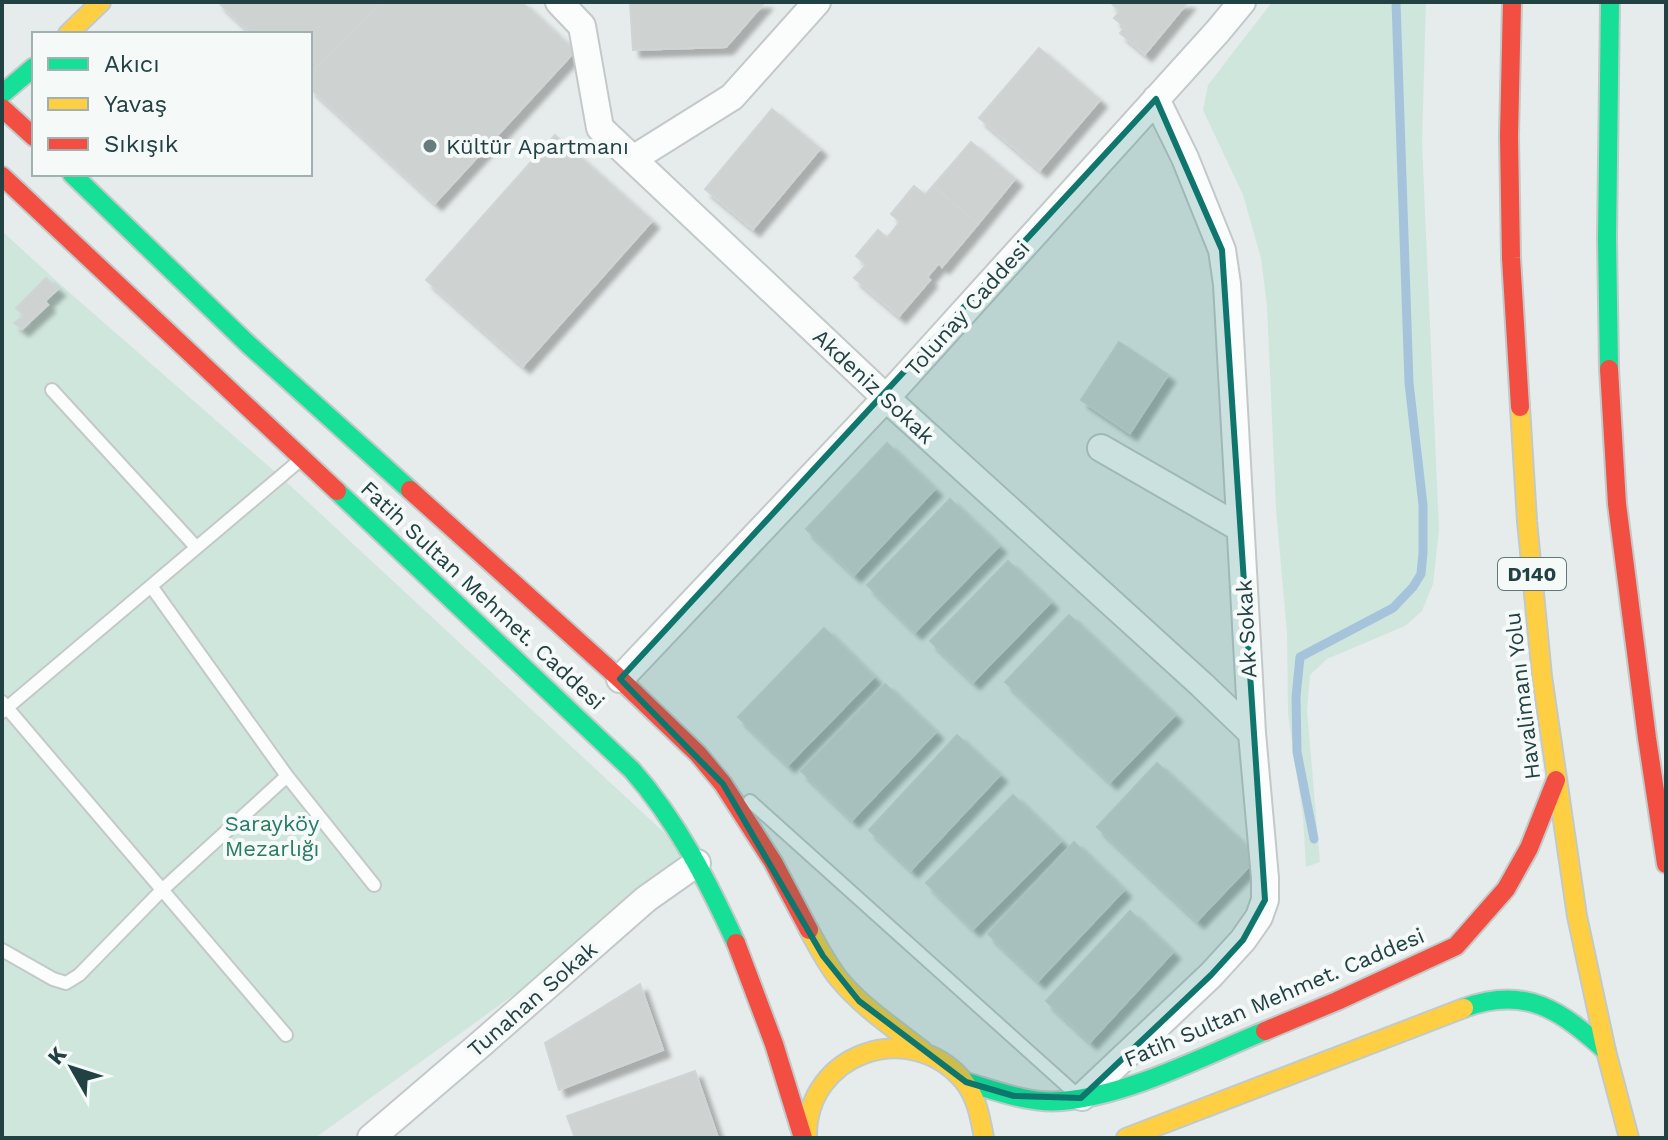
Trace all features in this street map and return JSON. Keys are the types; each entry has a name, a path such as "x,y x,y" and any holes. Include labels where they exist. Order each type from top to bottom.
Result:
{"main road":[{"path":"70,32 101,2"},
{"name":"Havalimanı Yolu","path":"1512,2 1509,136 1511,258 1527,521 1542,676 1577,916 1606,1051 1629,1138"},
{"path":"1610,2 1607,238 1609,360 1617,504 1666,864"},
{"path":"2,94 32,69"},
{"path":"2,108 32,135"},
{"name":"Fatih Sultan Mehmet. Caddesi","path":"2,176 596,734 641,781 697,863 731,931 777,1049 805,1138"},
{"name":"Fatih Sultan Mehmet. Caddesi","path":"74,176 249,345 620,679 698,754 723,784 773,862 823,956 839,979 859,1001 922,1050 945,1062 966,1082 979,1107 984,1138"},
{"name":"Fatih Sultan Mehmet. Caddesi","path":"966,1082 1014,1096 1061,1101 1146,1080 1337,1001 1456,946 1506,889 1529,848 1556,780"},
{"path":"1126,1138 1484,1001 1511,999 1538,1002 1565,1015 1606,1051"},
{"name":"Fatih Sultan Mehmet. Caddesi","path":"805,1138 812,1102 826,1080 845,1061 869,1050 896,1046 922,1050"}],"street":[{"name":"Akdeniz Sokak","path":"559,2 581,14 600,128 886,398 1252,733"},
{"path":"633,159 732,97 817,2"},
{"name":"Tolunay Caddesi","path":"620,679 886,398 1242,2"},
{"name":"Ak Sokak","path":"1081,1098 1211,975 1243,940 1259,917 1265,900 1252,733 1227,284 1222,250 1185,158 1156,99"},
{"path":"1101,448 1240,528"},
{"name":"Tunahan Sokak","path":"371,1138 646,899 697,863"}],"lane":[{"path":"52,390 196,547"},
{"path":"286,1035 4,707 302,458"},
{"path":"151,586 287,776 374,885"},
{"path":"698,754 1081,1098"},
{"path":"2,950 53,979 66,983 79,975 162,890 287,776"}],"highlighted area":[{"path":"1156,99 1222,250 1265,900 1243,940 1211,975 1081,1098 1014,1096 966,1082 859,1001 823,956 723,784 620,679"}],"green space":[{"path":"1272,2 1426,2 1422,143 1439,530 1433,584 1422,611 1405,626 1327,659 1310,675 1307,710 1320,862 1306,867 1303,817 1288,714 1287,634 1276,509 1267,306 1261,258 1243,195 1203,110 1208,85"},
{"name":"Sarayköy Mezarlığı","path":"2,231 281,477 697,863 315,1138 2,1138","holes":["46,278 58,289 45,301 47,305 22,329 15,323 24,316 17,309"]}],"building":[{"name":"Kültür Apartmanı","path":"218,2 522,2 575,51 435,203 312,90 312,32 250,32"},
{"name":"Kültür Apartmanı","path":"383,2 522,2 575,51 435,203 312,90 312,71"},
{"path":"630,2 765,2 726,47 633,50"},
{"path":"1110,2 1188,2 1145,54 1120,33 1125,27 1114,18 1120,11"},
{"path":"1039,48 1100,100 1040,170 979,118"},
{"path":"772,109 820,149 753,229 705,189"},
{"path":"555,135 652,221 523,366 426,280"},
{"path":"971,142 1015,179 978,224 933,186"},
{"path":"914,186 925,195 933,186 978,224 942,267 939,263 927,277 930,280 899,316 854,278 866,265 856,256 878,230 887,238 900,222 891,214"},
{"path":"46,278 58,289 45,301 48,305 22,329 14,323 24,316 16,308"},
{"path":"1119,342 1168,375 1130,433 1081,400"},
{"path":"887,443 935,489 854,575 806,529"},
{"path":"950,499 999,546 915,632 867,585"},
{"path":"1008,561 1051,602 973,682 930,641"},
{"path":"1069,615 1175,715 1110,782 1005,682"},
{"path":"824,628 874,677 788,765 738,717"},
{"path":"885,684 936,732 852,820 801,771"},
{"path":"957,735 1000,775 911,870 869,830"},
{"path":"1157,763 1258,857 1197,921 1097,827"},
{"path":"1013,795 1061,841 973,929 926,883"},
{"path":"1074,842 1124,890 1038,981 988,934"},
{"path":"1130,911 1173,952 1090,1042 1046,1001"},
{"path":"640,984 663,1050 559,1090 545,1043"},
{"path":"695,1071 718,1138 575,1138 567,1116"}],"waterway":[{"path":"1314,839 1297,752 1296,697 1300,657 1393,608 1421,574 1423,505 1409,383 1396,2"}],"traffic: fast":[{"path":"1609,369 1610,2"},
{"path":"2,94 32,69"},
{"path":"74,176 249,345 410,490"},
{"path":"337,491 632,770 663,810 690,853 736,943"},
{"path":"1464,1008 1506,999 1542,1006 1574,1024 1606,1051"},
{"path":"966,1082 1038,1101 1088,1097 1140,1083 1265,1031"}],"traffic: slow":[{"path":"70,32 101,2"},
{"path":"1520,407 1542,676 1577,916 1606,1051 1629,1138"},
{"path":"809,930 848,989 922,1050"},
{"path":"1126,1138 1464,1008"},
{"path":"807,1138 811,1109 823,1085 841,1066 864,1054 889,1049 916,1051 941,1061 963,1080 975,1100 984,1138"}],"traffic: jam":[{"path":"1512,2 1509,136 1511,258 1520,407"},
{"path":"2,108 32,135"},
{"path":"2,176 337,491"},
{"path":"1609,369 1617,504 1666,864"},
{"path":"410,490 620,679 698,754 723,784 773,862 809,930"},
{"path":"1265,1031 1456,946 1506,889 1529,848 1556,780"},
{"path":"736,943 774,1044 803,1138"}],"place":[{"name":"Kültür Apartmanı","path":"430,146"}]}
